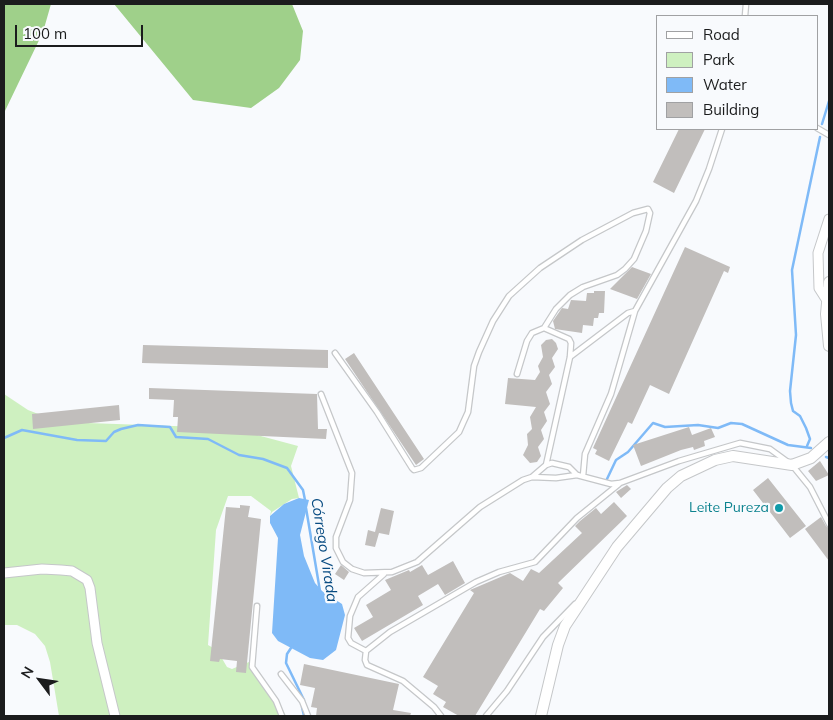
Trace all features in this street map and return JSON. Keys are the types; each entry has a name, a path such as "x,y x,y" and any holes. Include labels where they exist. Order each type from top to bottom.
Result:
{"street":[{"path":"826,299 819,288 818,253 829,219"},
{"path":"829,282 826,299 826,329 829,346"},
{"path":"541,716 558,645 566,626 584,594 617,547 651,505 681,476 715,460 733,456 792,464 811,458 829,442"},
{"path":"4,573 42,569 61,570 72,571 87,580 91,594 97,643 116,716"}],"lane":[{"path":"818,129 829,135"},
{"path":"580,475 585,454 611,394 635,311 696,201 722,130"},
{"path":"335,353 377,412 412,468 418,469 450,441 464,423 468,412 476,359 493,321 509,296 540,268 582,240 633,213 648,209 650,213 643,238 634,259 617,276 583,287 570,295 556,309 544,328 532,333 527,341 517,374"},
{"path":"570,357 628,313 635,311"},
{"path":"544,328 569,339 571,343 570,357 546,465"},
{"path":"321,394 352,473 350,500 336,536 339,556 352,569 373,574 384,574 403,569 417,562 480,507 515,484 532,477 546,465 558,463 569,466 580,475 611,484 620,483 679,460 740,443 770,449 792,464 810,487 829,524"},
{"path":"532,477 556,478 580,475"},
{"path":"441,716 434,707 403,681 367,665 365,660 366,651 390,632 476,582 499,572 535,562 577,518 620,483"},
{"path":"366,651 351,644 348,638 350,616 358,598 384,574"},
{"path":"486,716 508,691 543,637 584,594"},
{"path":"257,606 252,667 276,701 282,716"},
{"path":"281,674 302,701 308,716"}],"green space":[{"path":"4,4 51,4 43,32 4,113"},
{"path":"114,4 292,4 303,31 300,60 279,88 251,108 193,100"},
{"path":"4,394 28,410 59,422 231,428 298,446 291,466 299,498 292,499 272,512 270,516 271,511 251,496 228,496 216,530 208,645 217,650 227,667 232,669 249,662 275,695 286,716 59,716 50,662 45,646 35,634 17,625 4,625"}],"water":[{"path":"299,498 309,500 300,535 304,556 315,583 322,591 342,604 345,615 336,650 323,660 310,658 278,641 272,633 278,538 270,523 270,516 284,504"}],"building":[{"path":"679,130 705,130 674,193 653,182"},
{"path":"685,247 730,267 728,273 724,271 669,394 650,385 632,424 628,422 609,461 595,454 597,450 593,448"},
{"path":"632,267 651,274 637,299 610,289"},
{"path":"594,291 605,291 604,313 599,313 598,318 594,318 593,326 583,325 582,333 555,329 553,321 562,308 568,309 571,300 586,301 587,293 594,293"},
{"path":"552,339 558,349 552,358 555,367 549,375 552,384 546,392 550,404 544,412 547,421 541,430 544,439 538,447 541,456 537,462 530,463 523,455 528,445 527,434 532,429 530,417 536,407 505,404 508,378 535,380 540,372 538,366 543,357 541,345 546,340"},
{"path":"143,345 328,350 328,368 142,363"},
{"path":"354,353 424,459 416,465 345,359"},
{"path":"149,388 317,394 318,429 327,429 326,439 177,432 178,417 173,417 174,400 149,399"},
{"path":"119,405 120,420 33,429 32,414"},
{"path":"689,427 692,435 711,428 715,437 704,441 705,446 694,450 693,447 681,450 641,466 633,445"},
{"path":"820,461 829,475 816,481 808,471"},
{"name":"Leite Pureza","path":"768,478 806,526 790,538 753,490"},
{"path":"627,485 631,489 621,498 616,492"},
{"path":"614,502 627,516 558,583 563,588 544,611 540,609 475,716 459,716 443,707 446,702 433,694 438,686 423,677 474,593 470,590 510,573 523,581 531,569 539,573 582,533 575,526 580,521 596,508 601,514"},
{"path":"240,505 250,506 248,517 261,519 246,673 236,672 237,661 220,659 219,662 210,661 226,507 240,508"},
{"path":"381,508 394,511 389,535 379,533 375,547 365,545 368,530 375,532"},
{"path":"821,517 829,528 829,561 805,529"},
{"path":"453,561 465,583 445,595 438,584 418,596 423,605 362,641 354,628 373,617 366,605 391,590 385,580 409,570 410,572 422,565 428,575"},
{"path":"341,565 349,572 344,580 335,574"},
{"path":"304,664 399,684 393,710 411,713 410,716 316,716 317,708 311,707 315,688 300,685"}],"waterway":[{"path":"822,124 829,101"},
{"path":"807,446 810,439 806,428 800,416 793,411 791,403 790,391 796,335 792,270 820,137"},
{"name":"Córrego Virada","path":"607,479 616,460 628,452 653,423 665,427 698,425 718,428 731,423 742,424 788,445 811,448"},
{"name":"Córrego Virada","path":"4,438 22,430 77,440 106,441 114,432 138,425 170,427 176,437 208,439 239,455 263,459 287,468 303,490 305,500"},
{"name":"Córrego Virada","path":"306,508 320,591"},
{"path":"293,645 287,654 286,663 304,700"},
{"path":"302,707 304,716"}],"place":[{"name":"Leite Pureza","path":"779,508"}]}
